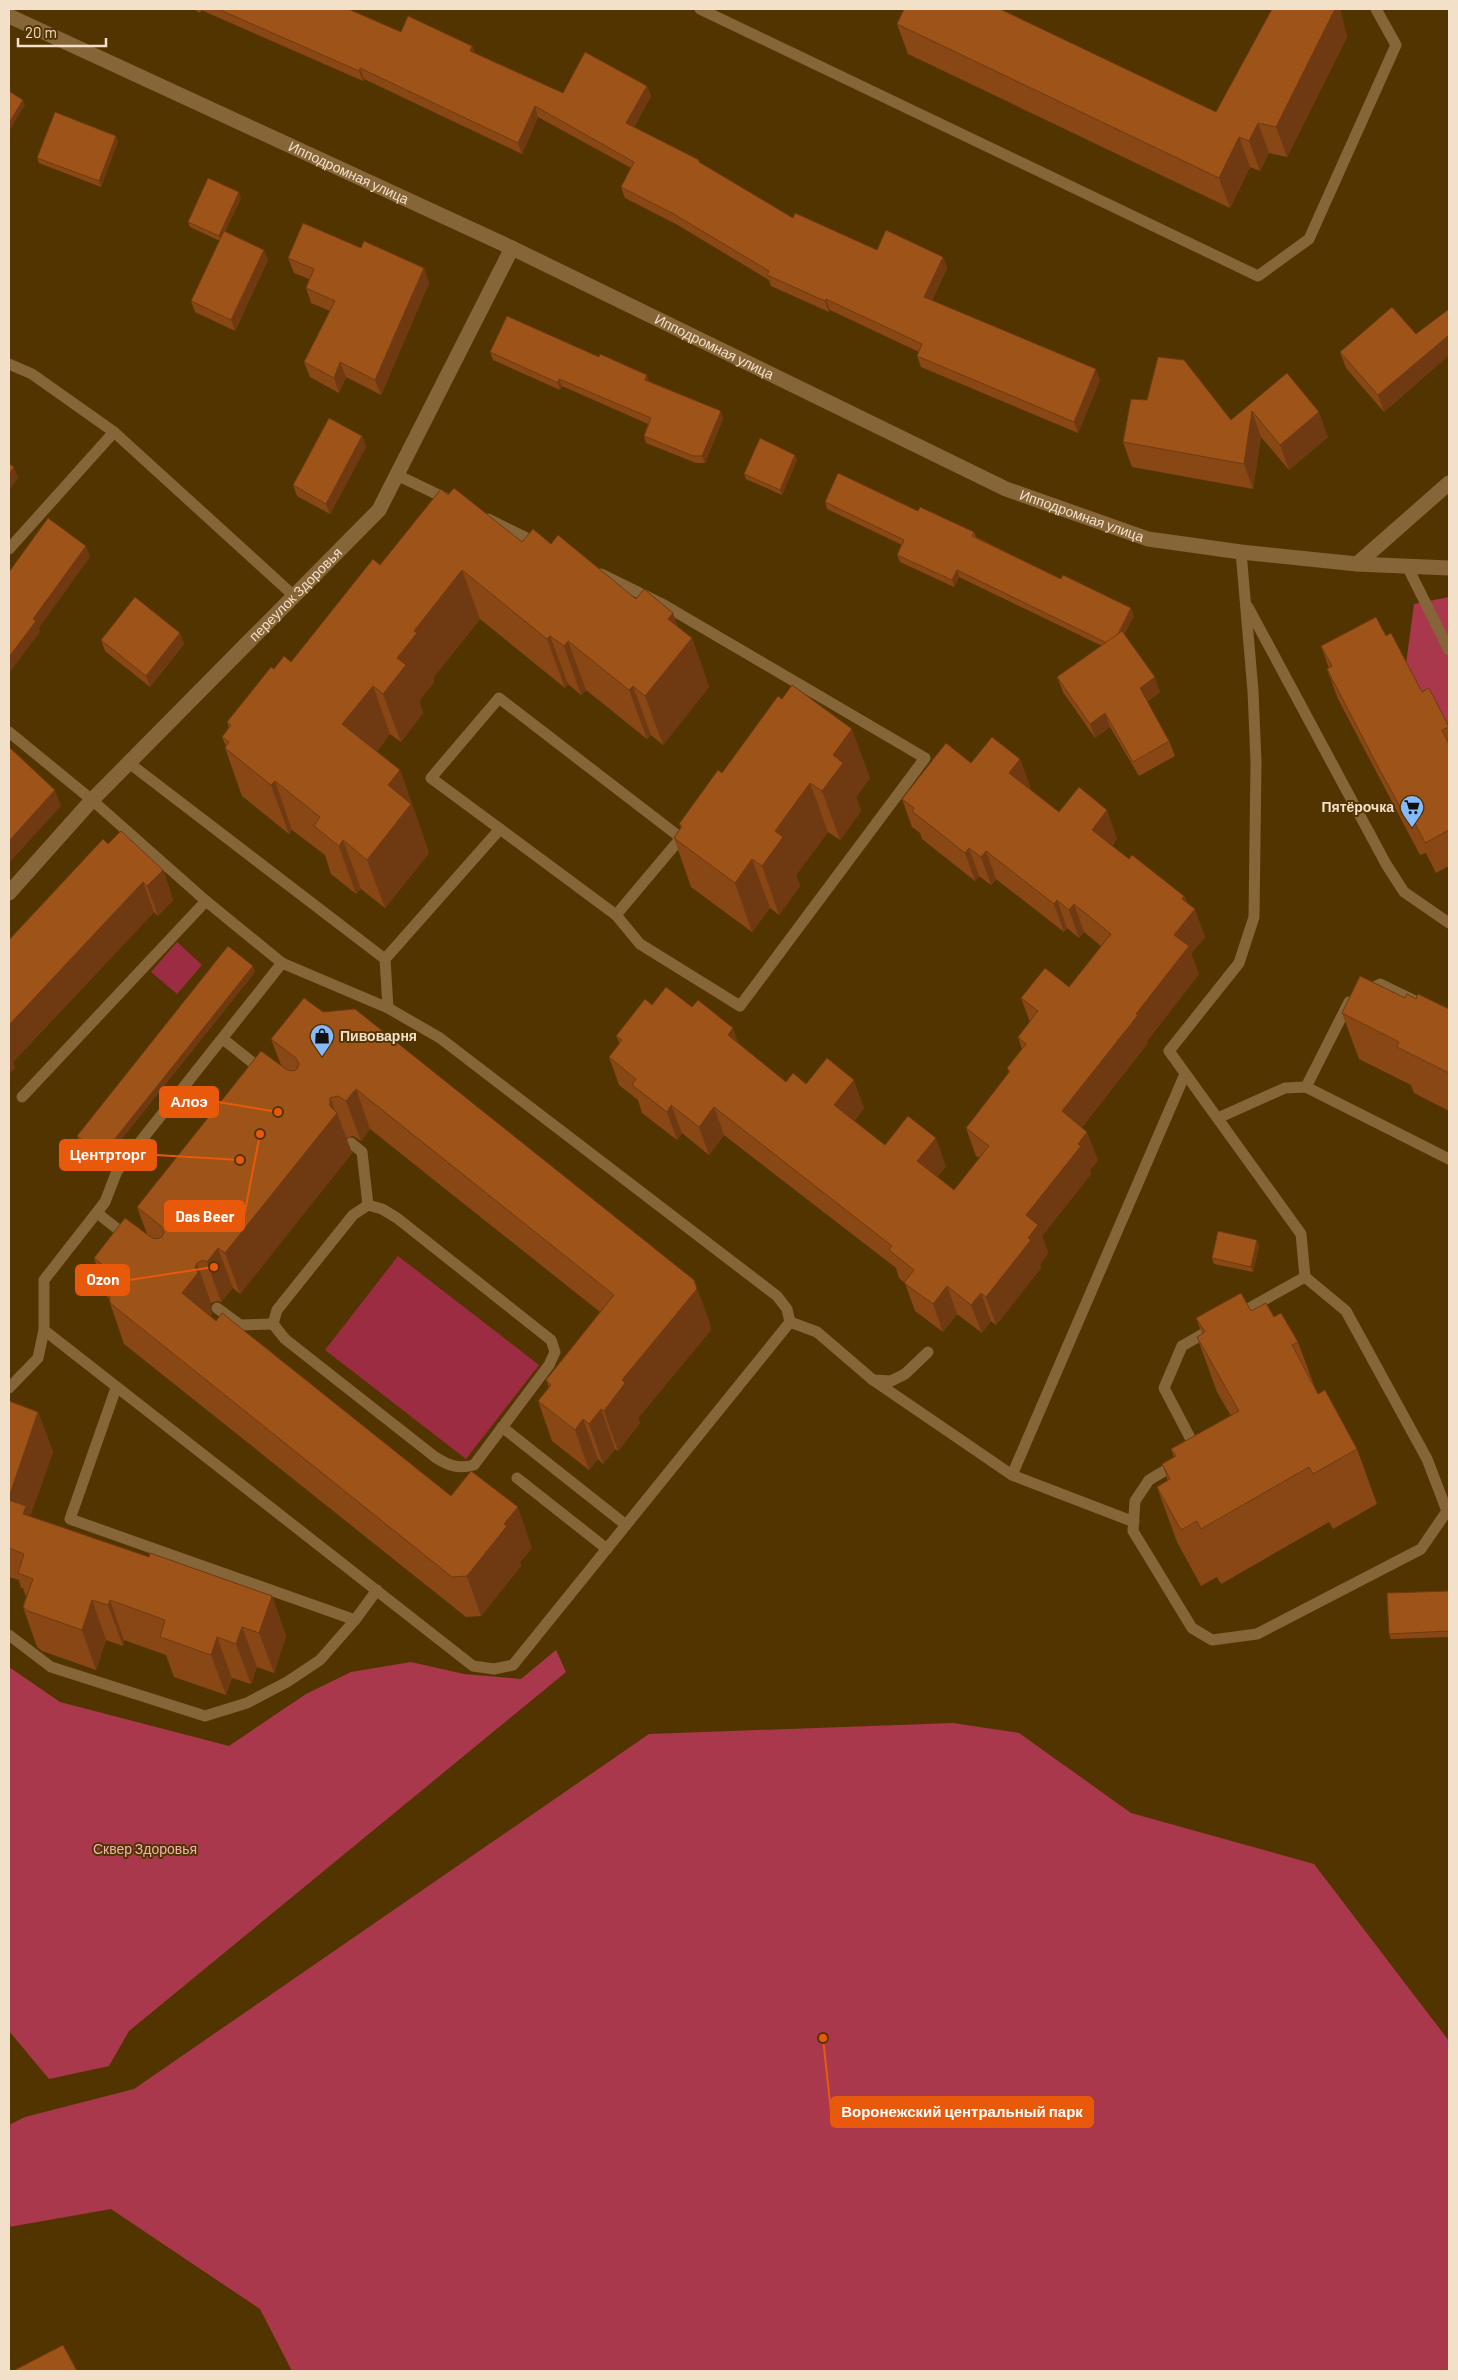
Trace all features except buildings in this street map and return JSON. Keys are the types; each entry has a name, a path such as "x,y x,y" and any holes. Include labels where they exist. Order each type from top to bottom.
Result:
{"street":[{"name":"Ипподромная улица","path":"9,16 512,248 1006,489 1148,540 1357,564 1449,568"},
{"name":"переулок Здоровья","path":"9,893 92,800 379,510 512,248"},
{"path":"1357,564 1449,483"}],"lane":[{"path":"700,9 1258,276 1309,239 1396,45 1376,9"},
{"path":"9,364 32,374 114,432 293,595"},
{"path":"9,549 114,432"},
{"path":"397,475 459,505"},
{"path":"477,514 548,549"},
{"path":"1241,552 1254,691 1256,762 1254,917 1239,963 1169,1051 1301,1234 1305,1277 1346,1311 1427,1459 1448,1512 1421,1548 1257,1634 1212,1640 1192,1628 1133,1531 1135,1502 1149,1480 1197,1451 1164,1388 1182,1346 1305,1277"},
{"path":"1407,566 1449,650"},
{"path":"593,570 664,605 802,691 926,758 740,1006 640,944 616,915 431,778 499,698 681,838"},
{"path":"1245,601 1386,864 1404,892 1449,922"},
{"path":"9,732 92,800 206,901 282,963 388,1008 440,1038 777,1296 787,1308 790,1322"},
{"path":"129,763 385,959"},
{"path":"616,915 693,823"},
{"path":"388,1008 385,959 500,829"},
{"path":"22,1097 206,901"},
{"path":"9,1388 38,1358 44,1330 44,1280 105,1202 117,1171 223,1040 282,963"},
{"path":"1306,1087 1350,1000 1380,984 1423,1005"},
{"path":"223,1040 269,1076"},
{"path":"1012,1475 1185,1074"},
{"path":"1218,1118 1285,1088 1306,1087 1449,1159"},
{"path":"351,1143 362,1152 368,1205"},
{"path":"368,1205 382,1209 397,1218 551,1340 555,1352 549,1365 474,1465 460,1469 446,1464 285,1339 273,1324 277,1310 340,1231 353,1215 368,1205"},
{"path":"97,1213 141,1248"},
{"path":"217,1308 240,1325 273,1324"},
{"path":"790,1322 817,1332 873,1380 1012,1475 1134,1522"},
{"path":"44,1330 473,1666 494,1669 513,1665 790,1322"},
{"path":"873,1380 891,1381 905,1374 928,1352"},
{"path":"116,1388 70,1519 355,1620"},
{"path":"502,1427 626,1525"},
{"path":"517,1478 607,1549"},
{"path":"9,1635 52,1667 205,1716 247,1703 320,1660 355,1620 377,1590"}],"shaded area":[{"path":"177,942 202,965 177,994 151,972"},
{"path":"398,1256 539,1365 466,1459 325,1350"}],"green space":[{"path":"1449,597 1449,725 1404,679 1414,604"},
{"name":"Сквер Здоровья","path":"556,1650 566,1672 129,2031 109,2066 49,2079 9,2031 9,1667 60,1702 229,1746 306,1694 351,1672 411,1662 464,1674 521,1679"},
{"path":"953,1723 1019,1733 1131,1813 1314,1864 1449,2041 1449,2371 292,2371 260,2309 111,2209 9,2227 9,2125 25,2117 134,2089 649,1734"}],"place":[{"name":"Пятёрочка","path":"1412,828"},
{"name":"Пивоварня","path":"322,1057"},
{"name":"Алоэ","path":"278,1112"},
{"name":"Das Beer","path":"260,1134"},
{"name":"Центрторг","path":"240,1160"},
{"name":"Ozon","path":"214,1267"},
{"name":"Воронежский центральный парк","path":"823,2038"}]}
